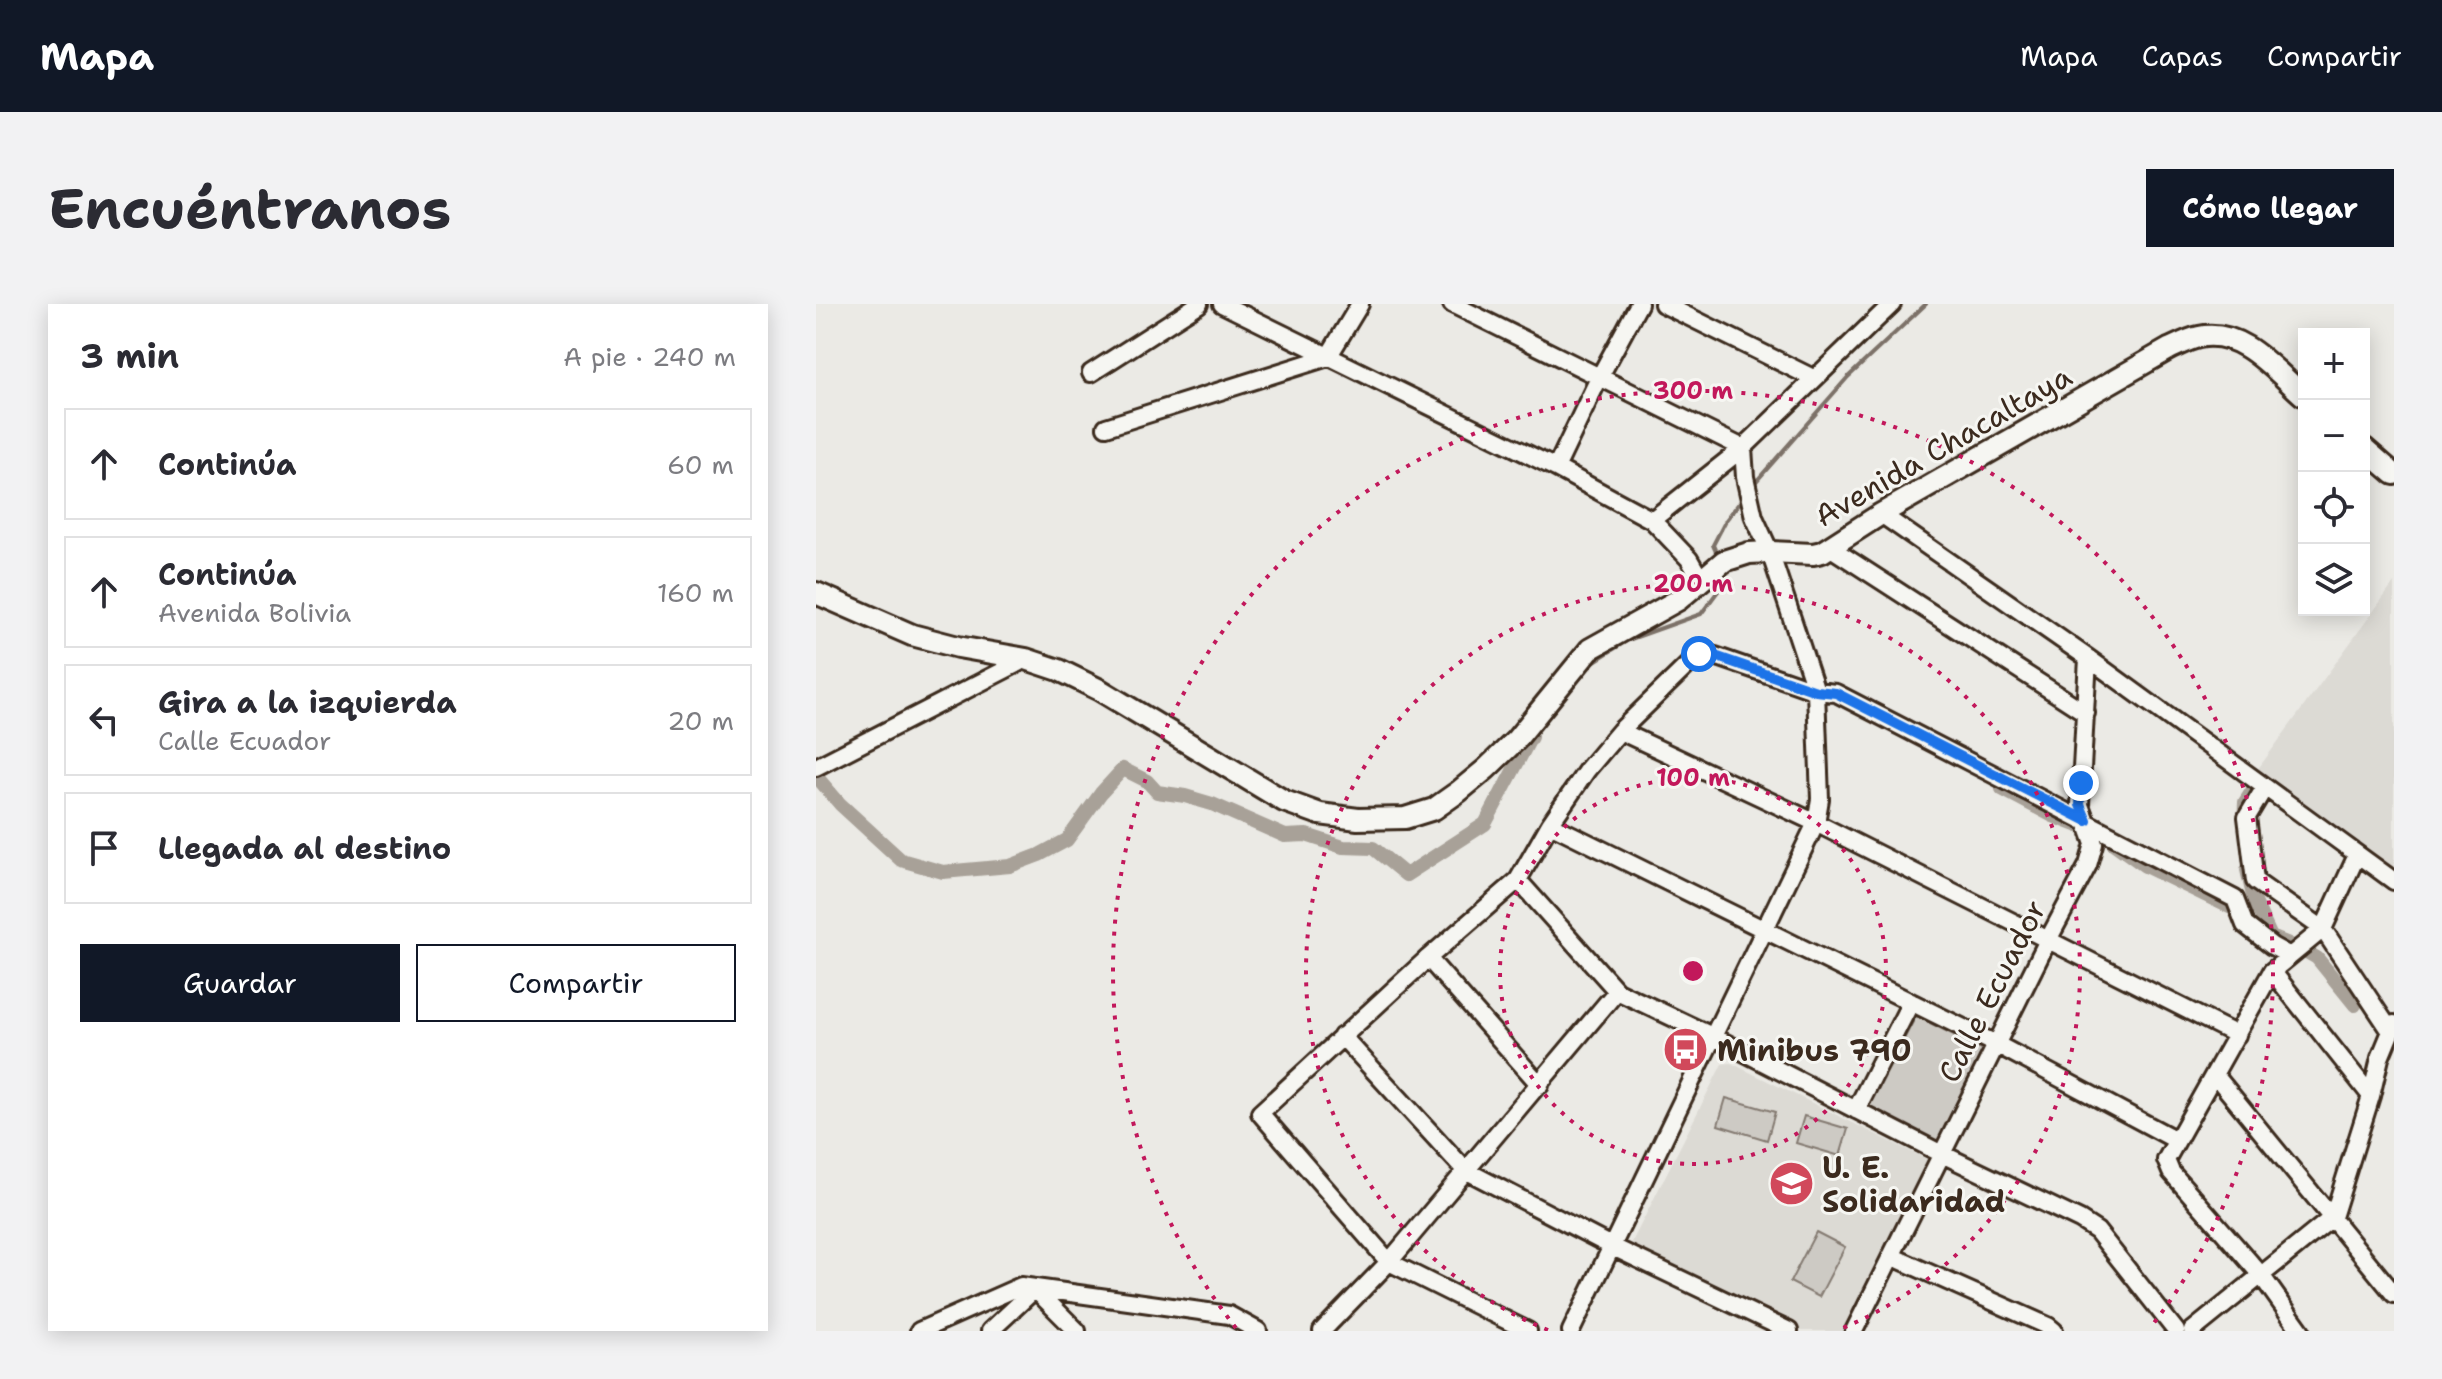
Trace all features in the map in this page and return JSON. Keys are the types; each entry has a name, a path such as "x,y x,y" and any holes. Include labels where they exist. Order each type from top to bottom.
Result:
{"street":[{"path":"1091,373 1199,304"},
{"path":"1222,304 1556,468 1652,520 1689,559 1701,580"},
{"path":"1106,427 1328,357 1360,304"},
{"path":"1452,304 1743,448"},
{"path":"1556,468 1639,304"},
{"path":"1663,304 1813,378"},
{"path":"1652,520 1743,448 1884,306"},
{"name":"Avenida Chacaltaya","path":"816,593 912,635 1026,659 1059,670 1100,690 1284,801 1320,814 1358,819 1405,818 1434,809 1486,769 1516,740 1590,649 1678,600 1724,561 1749,553 1813,554 1831,548 1881,514 2169,349 2199,337 2225,336 2241,342 2298,391"},
{"path":"1571,1331 1816,823 1820,799 1816,691 1770,552 1754,517 1745,477 1743,448"},
{"path":"2370,453 2394,474"},
{"path":"1881,514 2088,658 2394,881"},
{"path":"1831,548 2086,713"},
{"path":"1528,1331 1389,1262 1260,1113 1428,958 1518,880 1550,824 1587,770 1620,731 1699,654 1715,656 1816,691 1836,693 2087,821 2235,899 2245,925 2290,956"},
{"name":"Calle Ecuador","path":"1854,1331 2088,865 2094,844 2080,805 2088,658"},
{"path":"816,767 1026,659"},
{"path":"1620,731 1816,823 2237,1035"},
{"path":"2192,1331 2333,1217 2392,1027 2323,929 2255,881 2247,817 2265,787"},
{"path":"1550,824 1996,1044 2176,1140"},
{"path":"2301,1331 2261,1275 2171,1172 2166,1160 2272,971 2323,929 2357,855"},
{"path":"1518,880 1617,991 2097,1231 2176,1331"},
{"path":"1428,958 1540,1085"},
{"path":"2272,971 2371,1096"},
{"path":"1322,1331 1389,1262 1617,991"},
{"path":"1856,1110 1911,1002"},
{"path":"1342,1036 1465,1170 1611,1246 1789,1331"},
{"path":"2215,1075 2394,1294"},
{"path":"1891,1256 2054,1331"},
{"path":"919,1331 1021,1286 1209,1311 1229,1315 1258,1331"},
{"path":"990,1331 1035,1289"},
{"path":"1035,1289 1077,1331"}],"shaded area":[{"path":"2394,583 2394,872 2255,773"},
{"path":"1916,1016 1986,1051 1939,1145 1868,1109"},
{"name":"U. E. Solidaridad","path":"1731,1063 1926,1159 1929,1167 1848,1331 1801,1331 1636,1250 1632,1242 1722,1064"},
{"path":"1726,1098 1775,1112 1767,1140 1718,1125"},
{"path":"1804,1116 1848,1129 1840,1156 1796,1143"},
{"path":"1816,1232 1845,1247 1819,1297 1790,1282"}],"waterway":[{"path":"1753,485 1848,377 1926,304"},
{"path":"1719,559 1713,545 1726,520 1743,498"},
{"path":"1590,664 1628,640 1701,614 1727,579 1724,571"},
{"path":"816,776 840,804 901,860 943,872 1010,866 1067,840 1101,793 1123,769 1147,781 1157,792 1212,804 1285,836 1306,835 1343,847 1373,848 1406,875 1485,824 1531,737"},
{"path":"2244,822 2245,802 2258,782"},
{"path":"2002,789 2053,816 2084,828"},
{"path":"2113,843 2145,866 2246,915"},
{"path":"2247,870 2254,900 2271,937"},
{"path":"2262,929 2271,937 2289,944"},
{"path":"2303,950 2317,958 2355,1005"}],"place":[{"name":"Minibus 790","path":"1686,1050"},
{"name":"U. E. Solidaridad","path":"1791,1184"}],"route":[{"path":"1699,654 1715,656 1816,691 1836,693 2087,821 2080,805 2081,783"}]}
